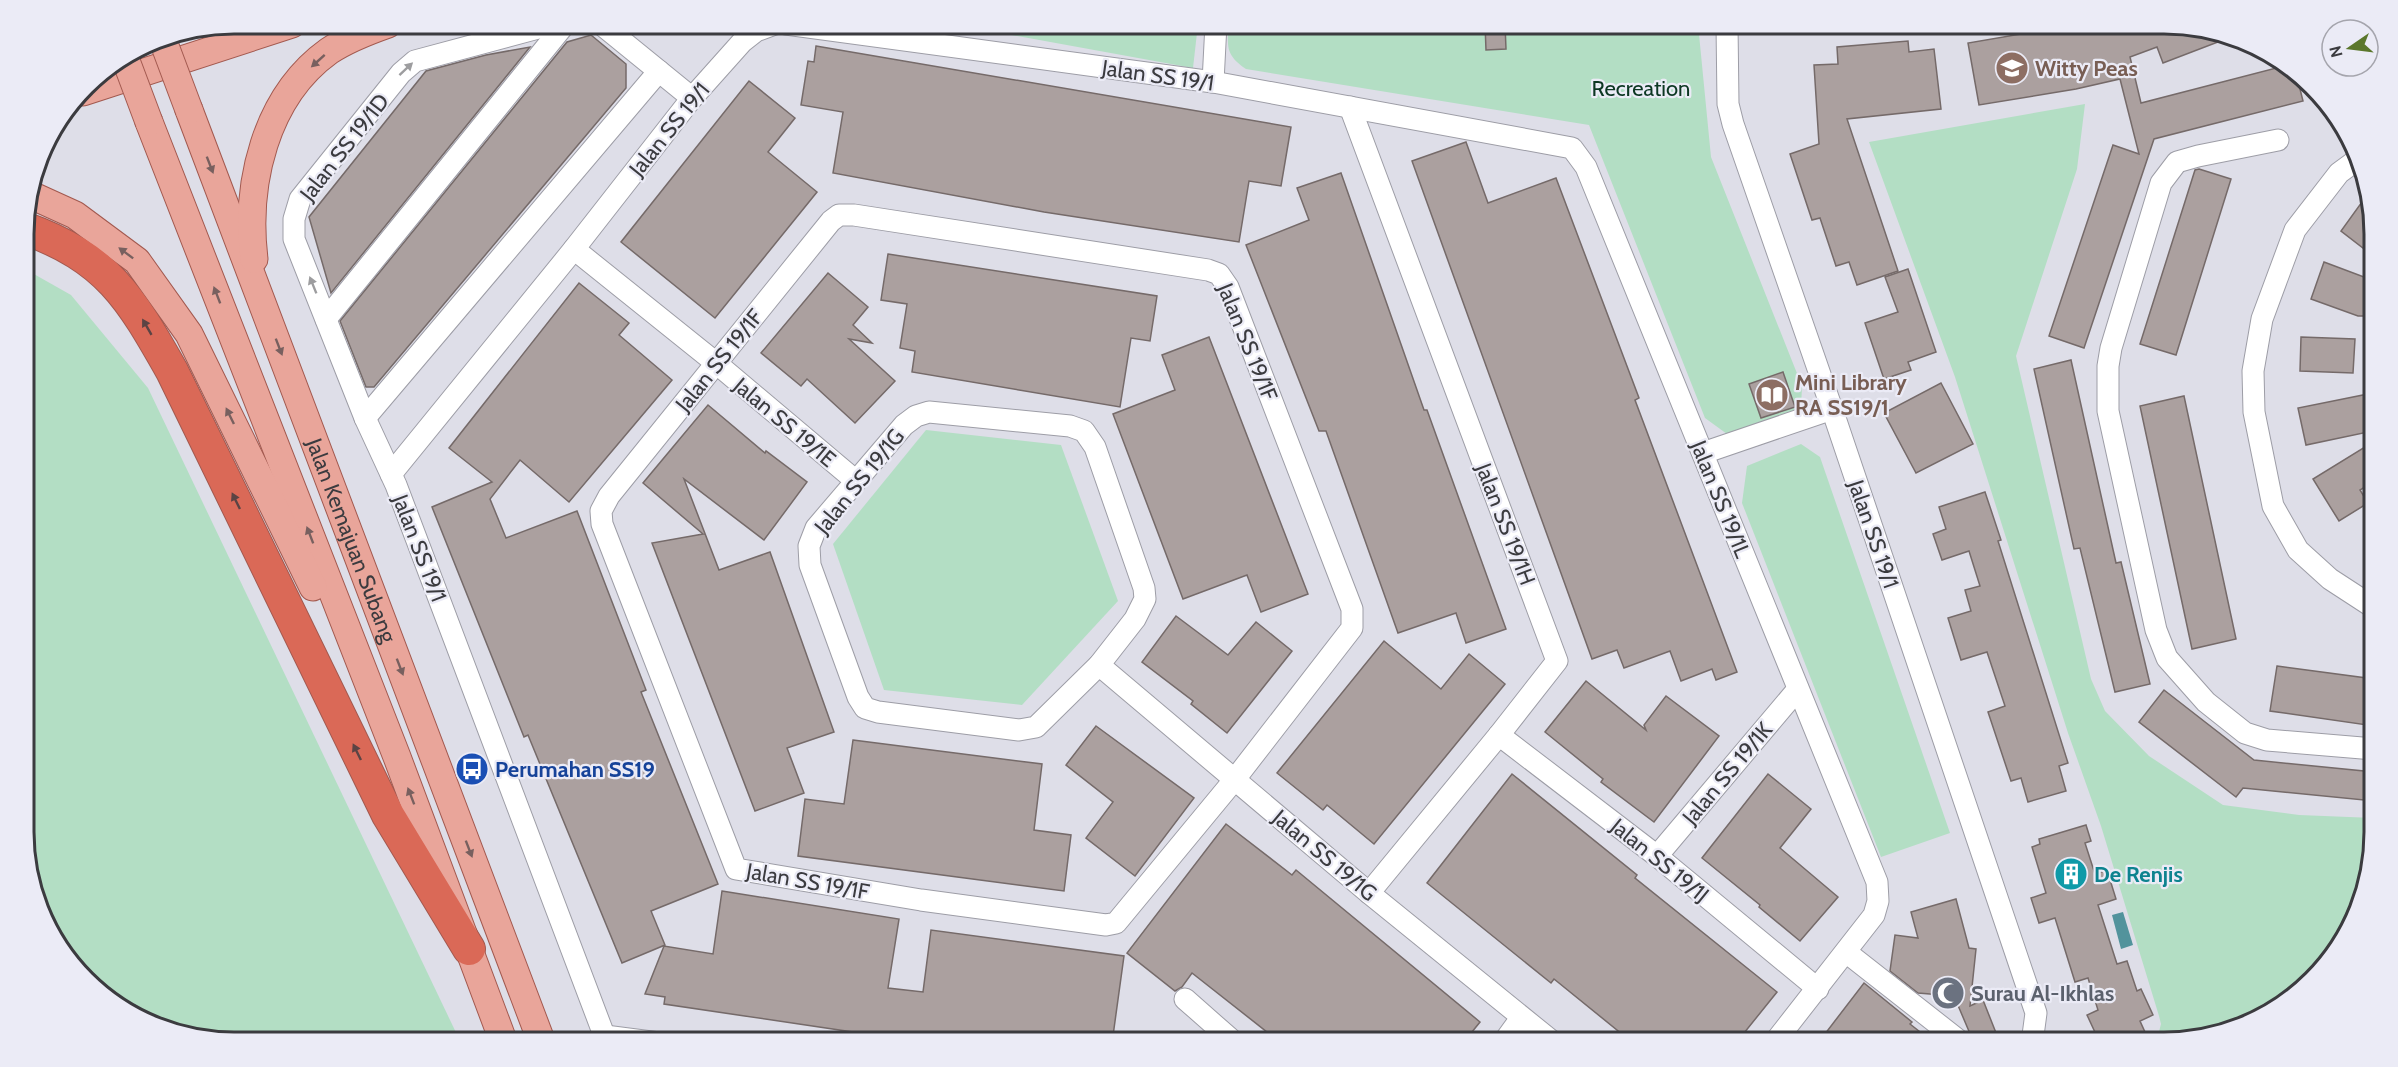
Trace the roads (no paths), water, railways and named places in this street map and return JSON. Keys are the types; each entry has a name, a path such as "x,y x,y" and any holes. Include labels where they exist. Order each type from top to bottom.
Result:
{"highway":[{"path":"35,233 64,245 90,260 111,279 140,315 172,371 388,815 469,949"}],"main road":[{"path":"99,87 261,34"},
{"path":"257,289 252,245 252,213 260,155 280,105 312,67 329,51 360,34"},
{"name":"Jalan Kemajuan Subang","path":"165,47 538,1032"},
{"name":"Jalan Kemajuan Subang","path":"128,65 397,757 500,1032"},
{"path":"38,198 75,215 137,261 189,334 397,757"}],"street":[{"name":"Jalan SS 19/1D","path":"391,474 365,418 294,239 294,219 300,199 400,73 415,61 516,34"},
{"path":"326,320 557,34"},
{"path":"614,34 692,98"},
{"name":"Jalan SS 19/1","path":"603,1032 391,474 574,249 692,98 742,42 752,34"},
{"name":"Jalan SS 19/1","path":"860,34 1213,82 1350,107"},
{"path":"1213,82 1215,34"},
{"name":"Jalan SS 19/1","path":"1727,34 1728,104 1733,124 2036,1013 2033,1032"},
{"path":"365,418 660,71"},
{"name":"Jalan SS 19/1L","path":"1350,107 1572,148 1586,167 1877,882 1878,901 1874,915 1783,1032"},
{"name":"Jalan SS 19/1H","path":"1350,107 1557,661 1369,893"},
{"path":"2278,141 2177,162 2161,183 2111,348 2107,374 2108,411 2156,630 2167,658 2206,702 2244,734 2267,740 2364,748"},
{"path":"2350,165 2339,173 2295,230 2262,319 2253,371 2254,412 2273,507 2298,550 2330,579 2364,601"},
{"name":"Jalan SS 19/1F","path":"839,215 854,215 1208,270 1219,274 1228,287 1352,609 1352,628 1234,779 1116,922 1106,925 921,900 736,869 602,524 601,511 609,496 831,221 839,215"},
{"name":"Jalan SS 19/1E","path":"574,249 716,363 856,481"},
{"path":"1703,453 1832,409"},
{"name":"Jalan SS 19/1G","path":"929,412 1070,426 1084,431 1095,447 1144,588 1145,599 1135,619 1099,665 1036,727 1018,730 878,712 865,708 858,697 810,565 809,546 816,528 904,425 916,416 929,412"},
{"name":"Jalan SS 19/1G","path":"1099,665 1369,893 1539,1032"},
{"name":"Jalan SS 19/1K","path":"1657,856 1797,689"},
{"name":"Jalan SS 19/1J","path":"1499,735 1657,856 1818,989"},
{"path":"1846,952 1948,1032"},
{"path":"1185,999 1222,1032"},
{"path":"1511,1032 1521,1018"}],"water":[{"path":"2123,912 2133,945 2121,949 2112,915"}],"place":[{"name":"Witty Peas","path":"2012,68"},
{"name":"Mini Library RA SS19/1","path":"1772,395"},
{"name":"Perumahan SS19","path":"472,769"},
{"name":"De Renjis","path":"2071,874"},
{"name":"Surau Al-Ikhlas","path":"1948,993"}],"park label":[{"name":"Recreation","path":"1641,88"}]}
